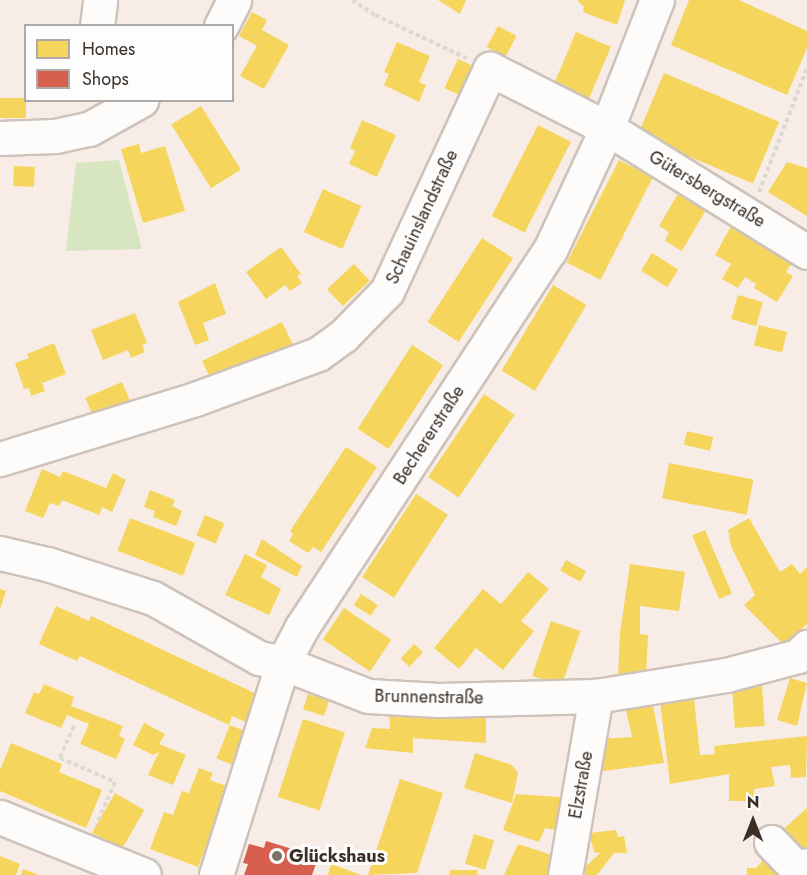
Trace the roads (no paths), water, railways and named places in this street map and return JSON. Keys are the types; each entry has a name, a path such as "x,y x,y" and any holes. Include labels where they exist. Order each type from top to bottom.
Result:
{"street":[{"path":"97,24 100,0"},
{"path":"222,24 234,0"},
{"name":"Bechererstraße","path":"216,875 283,663 302,627 550,250 607,128 657,0"},
{"name":"Schauinslandstraße","path":"0,459 195,399 318,354 363,320 387,291 490,69 607,128"},
{"path":"0,138 55,136 89,129 129,104"},
{"name":"Gütersbergstraße","path":"607,128 807,252"},
{"name":"Brunnenstraße","path":"0,553 47,564 153,598 259,658 283,663 368,696 439,700 596,696 687,684 804,656"},
{"name":"Elzstraße","path":"565,875 596,696"},
{"path":"0,817 83,853 144,875"},
{"path":"771,842 796,868 807,866"}],"place":[{"name":"Glückshaus","path":"277,856"}]}
